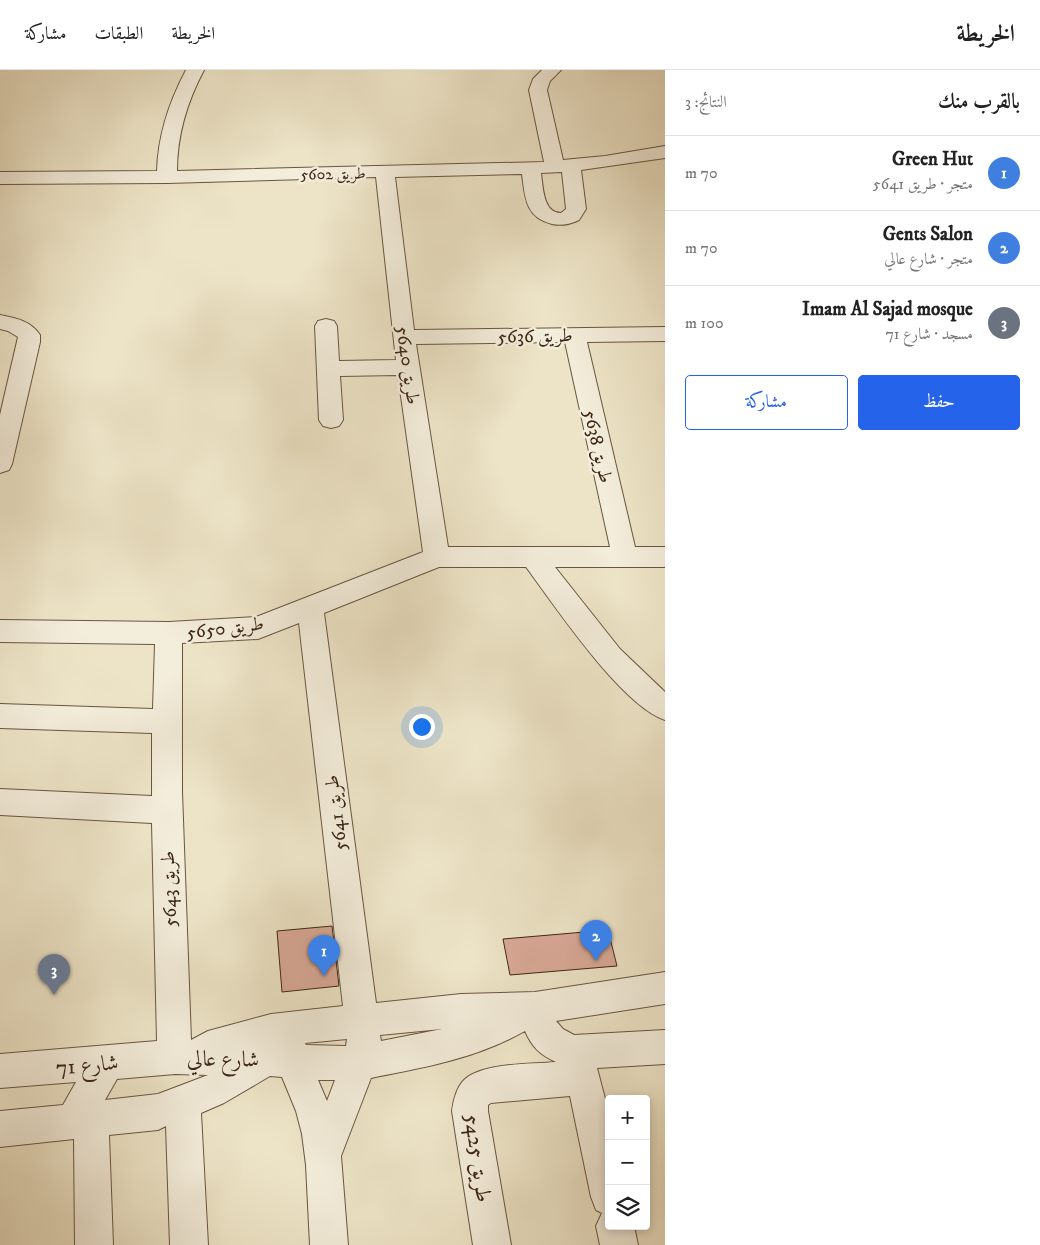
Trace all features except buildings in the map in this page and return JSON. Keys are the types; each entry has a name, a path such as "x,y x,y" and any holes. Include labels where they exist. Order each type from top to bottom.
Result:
{"street":[{"path":"167,177 166,152 172,122 195,70"},
{"path":"531,168 538,209 547,217 562,219 569,217 576,209 538,90 542,79 552,70"},
{"name":"طريق 5602","path":"0,178 167,177 531,168 563,166 665,152"},
{"name":"طريق 5640","path":"385,172 404,337 437,557"},
{"path":"0,322 14,324 29,335 29,342 0,464"},
{"path":"326,326 331,420"},
{"name":"طريق 5638","path":"574,334 625,558"},
{"name":"طريق 5636","path":"404,337 665,334"},
{"path":"328,369 409,367"},
{"path":"437,557 665,558"},
{"name":"طريق 5650","path":"0,631 169,633 258,628 437,557"},
{"path":"533,557 610,658 639,688 665,708"},
{"name":"طريق 5641","path":"310,607 364,1042 359,1063 322,1158"},
{"name":"طريق 5643","path":"169,633 165,721 166,810 175,1057"},
{"path":"0,716 165,721"},
{"path":"0,802 166,810"},
{"name":"شارع عالي","path":"175,1057 272,1031 295,1027 460,1011 535,1008 665,988"},
{"path":"535,1008 538,1026 546,1038 578,1064 606,1185"},
{"name":"شارع عالي","path":"175,1057 359,1063 454,1044 492,1031 535,1008"},
{"path":"0,1130 158,1112 183,1104 212,1092 240,1076 280,1060 290,1047 295,1027"},
{"path":"578,1064 665,1046"},
{"name":"شارع 71","path":"0,1072 175,1057"},
{"path":"280,1060 316,1121 322,1158 329,1245"},
{"path":"94,1245 82,1120 108,1062"},
{"name":"طريق 5425","path":"492,1245 470,1111 471,1100 477,1090 487,1086 578,1064"},
{"path":"183,1104 189,1245"},
{"path":"616,1230 619,1245"}],"place":[{"name":"Gents Salon","path":"596,961"},
{"name":"Green Hut","path":"324,976"},
{"name":"Imam Al Sajad mosque","path":"54,995"}]}
